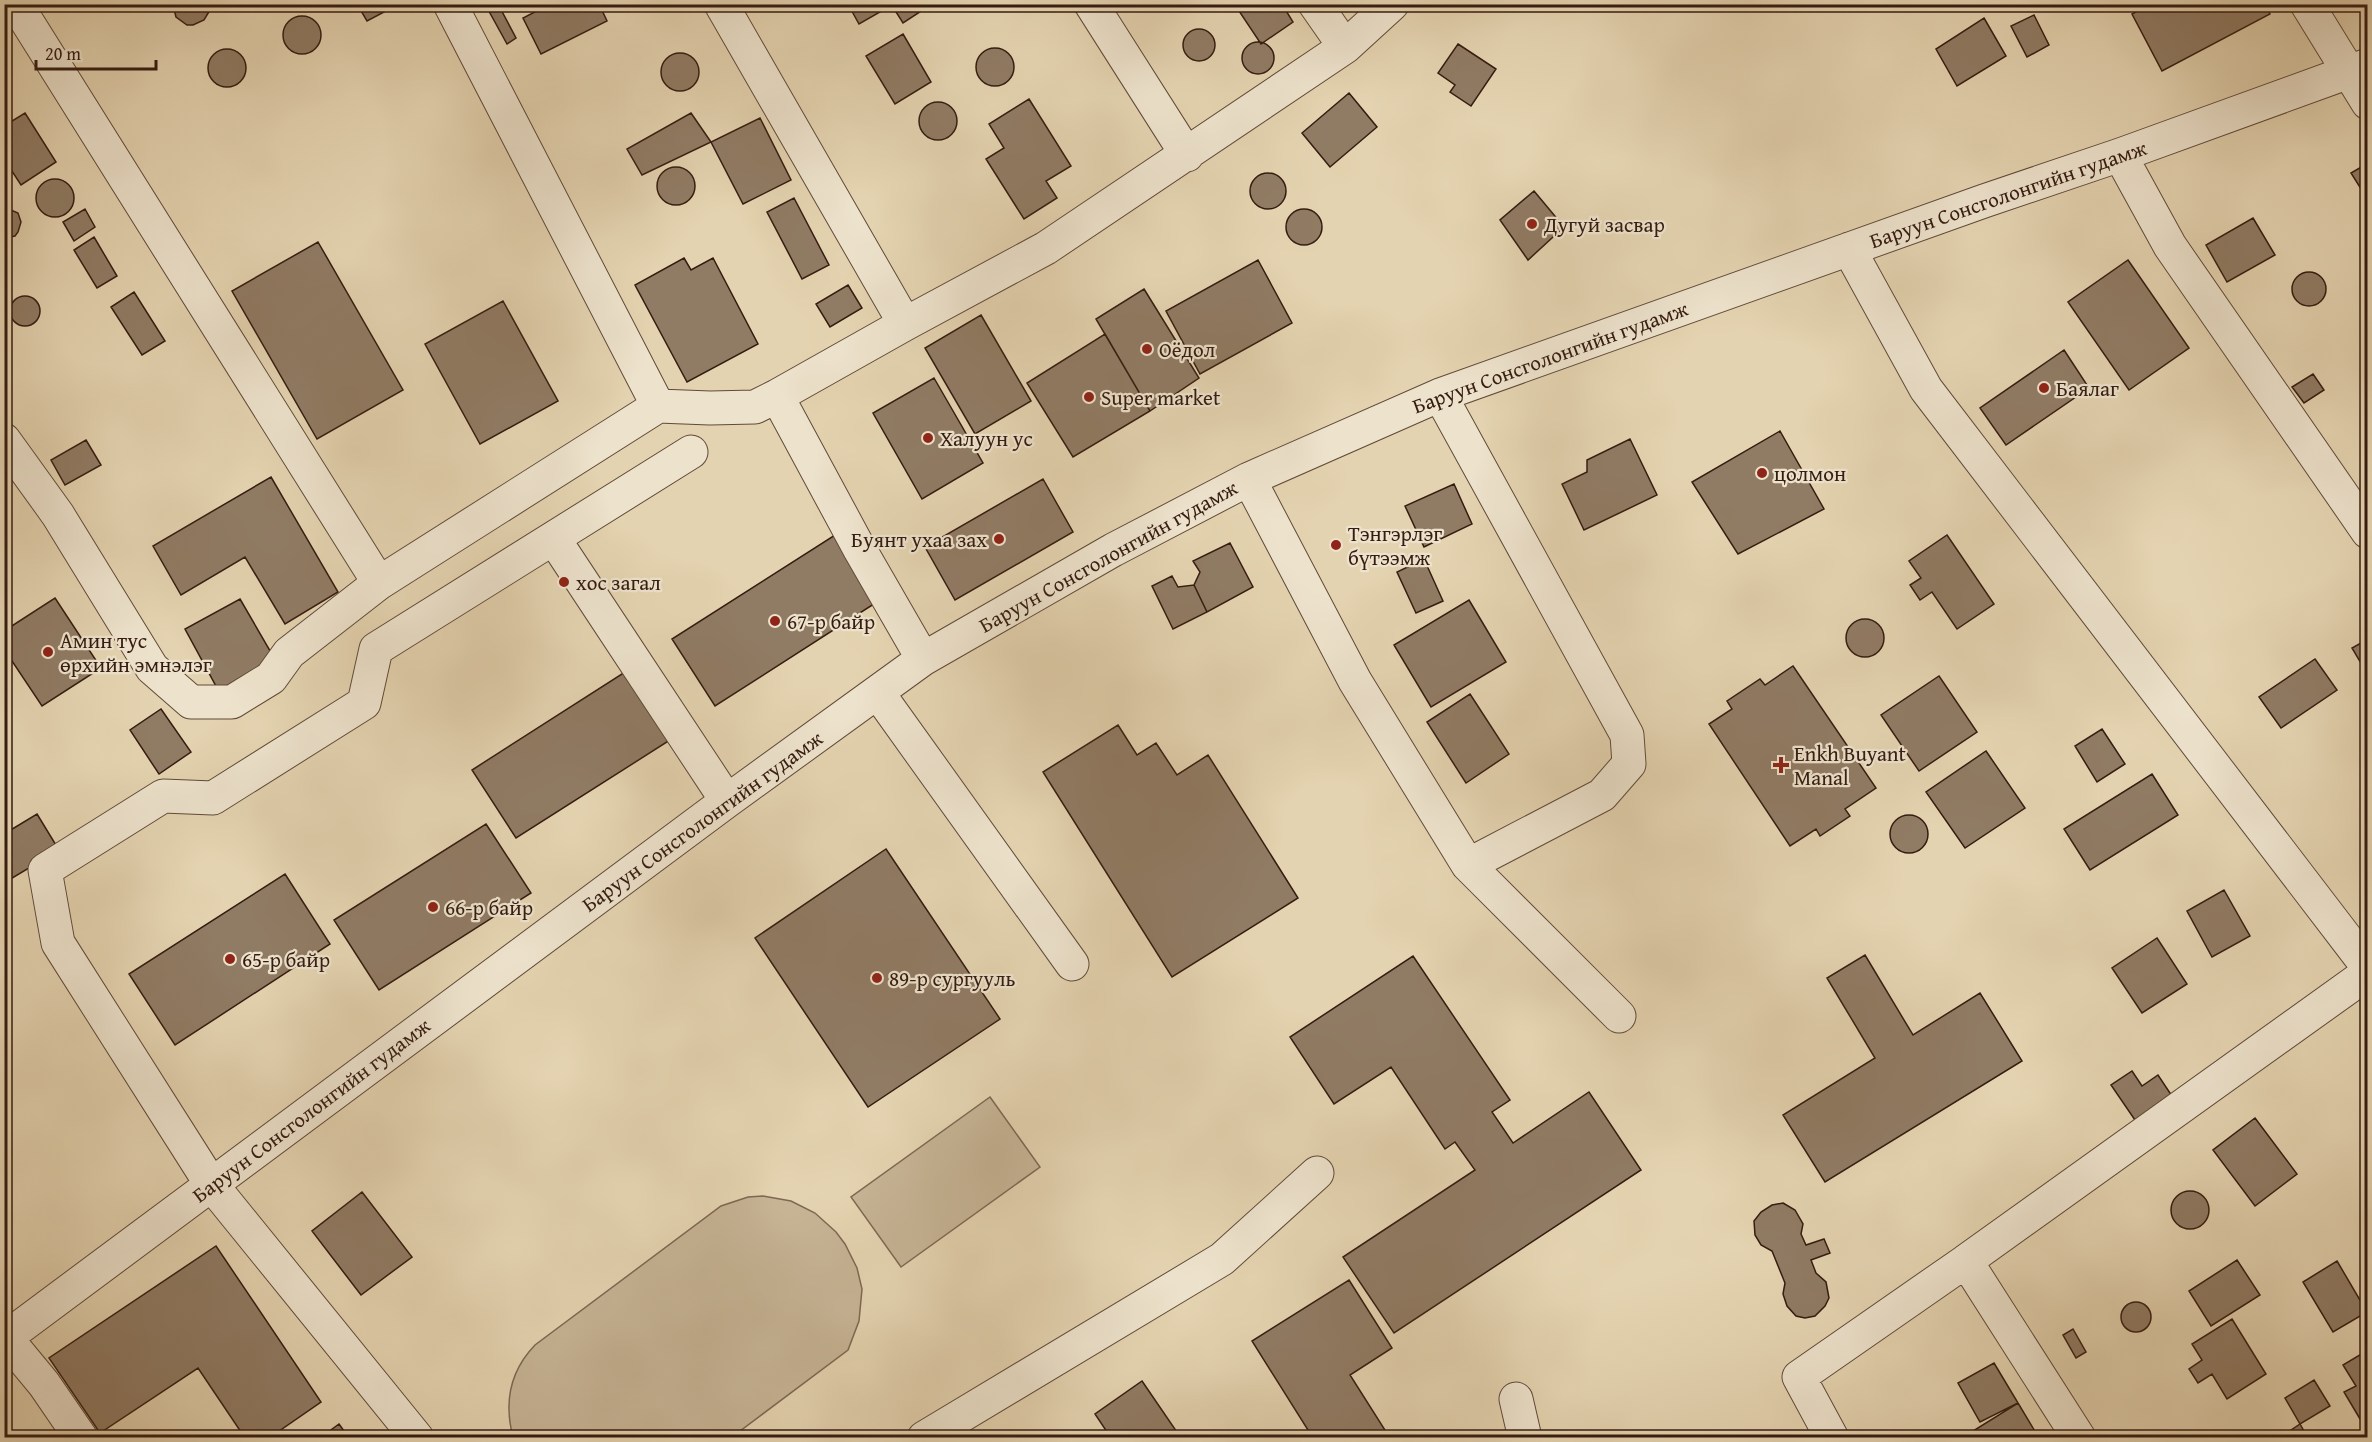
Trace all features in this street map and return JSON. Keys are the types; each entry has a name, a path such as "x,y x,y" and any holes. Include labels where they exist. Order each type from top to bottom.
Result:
{"street":[{"path":"16,4 379,583"},
{"path":"450,4 658,406"},
{"path":"721,4 905,324"},
{"path":"1091,4 1187,154"},
{"path":"1316,4 1345,47"},
{"path":"4,440 58,515 152,668 191,702 232,702 271,678 290,653 379,583 658,406 755,407 777,396 1046,248 1345,47 1392,4"},
{"path":"2307,4 2358,68 2367,104"},
{"name":"Баруун Сонсголонгийн гудамж","path":"5,1339 727,801 923,660 1113,550 1249,479 1440,395 2120,155 2358,68"},
{"path":"2120,155 2170,246 2367,532"},
{"path":"1849,249 1926,389 2367,967"},
{"path":"1440,395 1627,735 1628,745 1629,764 1602,795 1468,865"},
{"path":"777,396 858,548 923,660"},
{"path":"417,1437 211,1184 58,943 45,870 164,796 213,798 364,704 376,649 691,452"},
{"path":"1249,479 1355,681 1468,865 1619,1016"},
{"path":"554,538 727,801"},
{"path":"878,693 1072,964"},
{"path":"1832,1437 1798,1377 1966,1261 2367,973"},
{"path":"924,1437 1222,1259 1317,1173"},
{"path":"1966,1261 2079,1437"},
{"path":"5,1339 44,1384 81,1437"},
{"path":"1516,1399 1525,1437"}],"shaded area":[{"path":"990,1097 1040,1167 901,1267 851,1197"},
{"path":"763,1196 791,1201 815,1213 836,1232 845,1244 857,1268 862,1289 859,1321 848,1350 732,1437 513,1437 509,1412 511,1388 520,1366 535,1345 721,1206 748,1197"}],"building":[{"path":"210,4 210,10 204,20 193,25 187,25 176,17 173,5"},
{"path":"357,4 382,4 386,11 367,21"},
{"path":"485,4 498,4 516,38 507,44"},
{"path":"550,4 599,4 607,21 541,54 523,18"},
{"path":"848,4 885,4 887,8 859,24"},
{"path":"891,4 932,4 903,23"},
{"path":"1242,4 1282,4 1293,22 1261,44 1237,8"},
{"path":"2150,4 2265,4 2270,14 2162,71 2132,14"},
{"path":"2034,15 2049,45 2027,57 2011,26"},
{"path":"302,16 315,22 321,35 315,48 302,54 289,48 283,35 289,22"},
{"path":"1984,18 2006,56 1957,86 1936,49"},
{"path":"1199,29 1210,34 1215,45 1210,56 1199,61 1188,56 1183,45 1188,34"},
{"path":"903,34 931,82 895,104 866,56"},
{"path":"1258,42 1269,47 1274,58 1269,69 1258,74 1247,69 1242,58 1247,47"},
{"path":"1458,44 1496,69 1471,106 1450,92 1455,85 1438,73"},
{"path":"995,48 1008,54 1014,67 1008,80 995,86 982,80 976,67 982,54"},
{"path":"227,49 240,55 246,68 240,81 227,87 214,81 208,68 214,55"},
{"path":"680,53 693,59 699,72 693,85 680,91 667,85 661,72 667,59"},
{"path":"1349,93 1377,127 1330,167 1302,133"},
{"path":"1029,99 1071,166 1046,181 1057,198 1024,219 986,159 1004,148 989,124"},
{"path":"938,102 951,108 957,121 951,134 938,140 925,134 919,121 925,108"},
{"path":"25,113 56,162 21,185 4,159 4,126"},
{"path":"691,113 711,142 642,175 627,149"},
{"path":"760,118 791,180 743,204 711,142"},
{"path":"2368,163 2368,200 2351,173"},
{"path":"676,167 689,173 695,186 689,199 676,205 663,199 657,186 663,173"},
{"path":"1268,173 1281,178 1286,191 1281,204 1268,209 1255,204 1250,191 1255,178"},
{"path":"55,179 68,185 74,198 68,211 55,217 42,211 36,198 42,185"},
{"name":"Дугуй засвар","path":"1534,191 1564,227 1528,260 1500,220"},
{"path":"794,198 829,265 802,279 767,212"},
{"path":"4,207 18,213 21,222 15,236 4,238"},
{"path":"85,209 95,227 74,241 63,222"},
{"path":"1304,209 1317,214 1322,227 1317,240 1304,245 1291,240 1286,227 1291,214"},
{"path":"2253,218 2275,255 2227,282 2206,245"},
{"path":"94,237 117,276 97,288 74,250"},
{"path":"318,242 403,390 317,439 232,291"},
{"path":"684,258 691,270 713,258 758,344 687,382 635,285"},
{"path":"1258,260 1292,323 1200,374 1166,311"},
{"path":"2128,260 2189,348 2129,390 2068,302"},
{"path":"2309,272 2321,277 2326,289 2321,301 2309,306 2297,301 2292,289 2297,277"},
{"path":"848,285 862,308 830,327 816,304"},
{"name":"Оёдол","path":"1144,289 1199,378 1150,411 1096,319"},
{"path":"134,292 165,341 142,355 111,307"},
{"path":"25,296 36,300 40,311 36,322 25,326 14,322 10,311 14,300"},
{"path":"503,301 558,401 480,444 425,344"},
{"path":"981,315 1031,401 975,434 925,348"},
{"name":"Super market","path":"1105,334 1150,411 1073,457 1027,383"},
{"path":"2064,350 2089,388 2006,445 1980,408"},
{"path":"2313,374 2324,390 2304,403 2292,387"},
{"name":"Халуун ус","path":"934,378 983,463 922,499 873,413"},
{"path":"1780,431 1824,509 1738,554 1692,482"},
{"path":"1630,439 1657,495 1584,530 1562,484 1587,472 1587,460"},
{"path":"86,440 101,465 65,485 51,460"},
{"path":"271,477 338,592 285,624 245,557 181,595 153,546"},
{"name":"Буянт ухаа зах","path":"1043,479 1073,532 955,600 925,547"},
{"path":"1454,484 1472,524 1424,547 1405,506"},
{"path":"4,510 11,521 11,527 4,538"},
{"name":"67-р байр","path":"835,535 877,602 715,706 672,639"},
{"path":"1947,535 1994,604 1957,629 1932,592 1920,600 1910,585 1921,578 1909,561"},
{"path":"1230,543 1253,587 1207,612 1194,585 1200,572 1193,561"},
{"path":"1424,559 1443,601 1416,613 1397,572"},
{"path":"1172,576 1178,587 1194,585 1207,612 1173,629 1152,586"},
{"name":"Амин тус өрхийн эмнэлэг","path":"55,598 101,668 42,706 4,649 4,631"},
{"path":"240,599 280,668 223,699 185,629"},
{"path":"1469,600 1506,662 1431,707 1394,645"},
{"path":"1865,619 1878,625 1884,638 1878,651 1865,657 1852,651 1846,638 1852,625"},
{"path":"2368,639 2368,675 2352,648"},
{"path":"2315,659 2337,690 2281,728 2259,697"},
{"path":"1793,666 1876,788 1845,809 1850,816 1820,836 1816,829 1790,846 1709,724 1732,709 1727,701 1760,679 1765,685"},
{"path":"625,672 670,740 516,838 472,770"},
{"path":"1939,676 1977,732 1919,771 1881,715"},
{"path":"1470,694 1509,754 1466,783 1427,722"},
{"path":"161,709 191,752 159,774 130,730"},
{"path":"1118,725 1137,755 1156,743 1177,775 1208,755 1298,898 1172,977 1043,772"},
{"path":"2102,729 2125,764 2097,782 2075,746"},
{"path":"1986,751 2025,808 1965,848 1926,792"},
{"path":"2152,774 2178,815 2090,870 2064,829"},
{"path":"37,814 59,850 4,883 4,834"},
{"path":"1909,815 1922,821 1928,834 1922,847 1909,853 1896,847 1890,834 1896,821"},
{"name":"66-р байр","path":"486,824 531,893 379,990 334,920"},
{"name":"89-р сургууль","path":"886,849 1000,1019 868,1107 755,938"},
{"name":"65-р байр","path":"285,874 330,944 175,1045 129,974"},
{"path":"2224,890 2250,936 2212,957 2187,911"},
{"path":"2157,938 2187,984 2142,1013 2112,968"},
{"path":"1865,955 1913,1035 1980,993 2022,1061 1825,1182 1783,1115 1875,1058 1827,978"},
{"path":"1413,956 1510,1100 1492,1112 1513,1143 1589,1092 1641,1170 1394,1333 1343,1257 1475,1170 1455,1142 1445,1149 1391,1067 1334,1104 1290,1037"},
{"path":"2132,1071 2142,1086 2158,1075 2174,1099 2137,1123 2111,1085"},
{"path":"2255,1118 2297,1174 2255,1206 2213,1150"},
{"path":"2190,1191 2203,1197 2209,1210 2203,1223 2190,1229 2177,1223 2171,1210 2177,1197"},
{"path":"362,1192 412,1257 361,1295 312,1231"},
{"path":"1783,1203 1795,1210 1803,1224 1801,1234 1806,1245 1824,1239 1830,1253 1811,1260 1816,1273 1826,1282 1829,1298 1815,1316 1805,1318 1796,1316 1787,1306 1783,1294 1785,1283 1772,1251 1761,1245 1755,1235 1754,1221 1761,1212 1772,1205"},
{"path":"216,1246 321,1402 269,1438 245,1438 198,1368 100,1433 49,1358"},
{"path":"2237,1260 2260,1295 2211,1326 2189,1291"},
{"path":"2337,1261 2367,1312 2333,1332 2303,1282"},
{"path":"1349,1280 1392,1348 1350,1375 1390,1438 1313,1438 1252,1341"},
{"path":"2136,1302 2147,1306 2151,1317 2147,1328 2136,1332 2125,1328 2121,1317 2125,1306"},
{"path":"2232,1319 2266,1374 2227,1399 2212,1374 2198,1383 2189,1369 2202,1360 2192,1344"},
{"path":"2073,1329 2086,1352 2076,1358 2063,1335"},
{"path":"2363,1353 2368,1360 2368,1422 2363,1424 2344,1392 2356,1386 2343,1365"},
{"path":"1994,1363 2018,1403 1980,1422 1958,1383"},
{"path":"2314,1380 2330,1406 2300,1424 2285,1398"},
{"path":"1142,1381 1181,1438 1111,1438 1095,1414"},
{"path":"2018,1403 2039,1438 1977,1438 1973,1431"},
{"path":"339,1424 349,1438 320,1438"},
{"path":"2300,1424 2308,1438 2279,1438"}],"place":[{"name":"Дугуй засвар","path":"1532,224"},
{"name":"Оёдол","path":"1147,349"},
{"name":"Баялаг","path":"2044,388"},
{"name":"Super market","path":"1089,397"},
{"name":"Халуун ус","path":"928,438"},
{"name":"цолмон","path":"1762,473"},
{"name":"Буянт ухаа зах","path":"999,539"},
{"name":"Тэнгэрлэг бүтээмж","path":"1336,545"},
{"name":"хос загал","path":"564,582"},
{"name":"67-р байр","path":"775,621"},
{"name":"Амин тус өрхийн эмнэлэг","path":"48,652"},
{"name":"Enkh Buyant Manal","path":"1781,765"},
{"name":"66-р байр","path":"433,907"},
{"name":"65-р байр","path":"230,959"},
{"name":"89-р сургууль","path":"877,978"}]}
